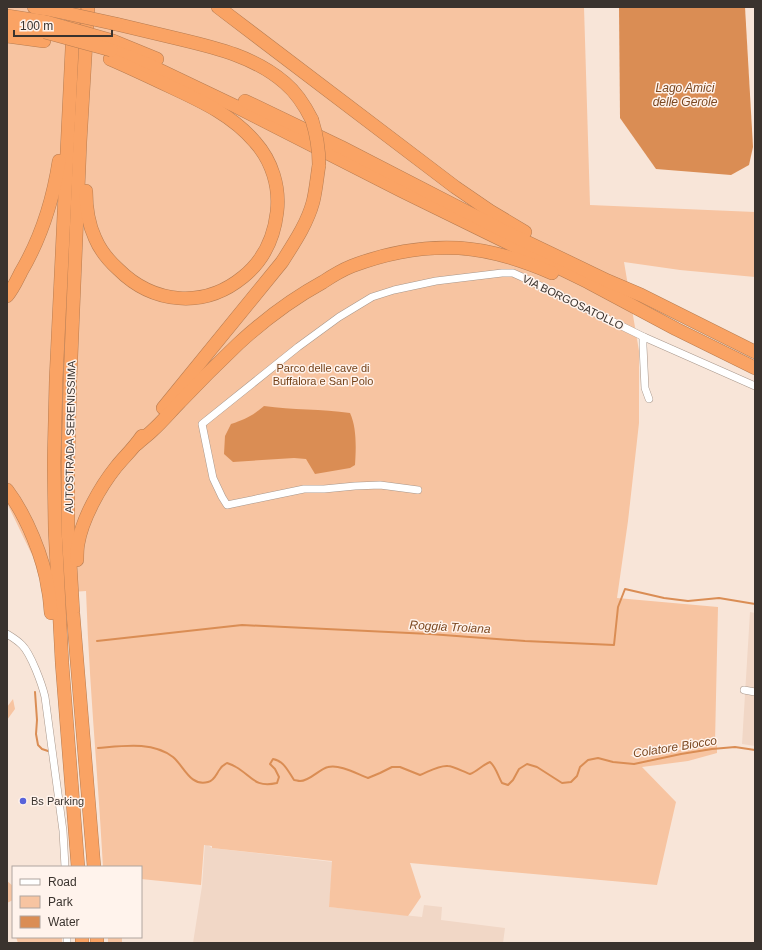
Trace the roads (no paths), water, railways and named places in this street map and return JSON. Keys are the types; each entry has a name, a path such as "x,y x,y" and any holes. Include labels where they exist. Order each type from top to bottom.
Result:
{"highway":[{"path":"34,7 45,26"},
{"name":"AUTOSTRADA SERENISSIMA","path":"74,7 56,380 54,462 55,529 62,663 78,866"},
{"name":"AUTOSTRADA SERENISSIMA","path":"88,7 80,142 70,381 68,528 94,866"},
{"path":"218,7 455,187 490,211 528,234 755,352"},
{"path":"7,16 45,26 147,64 235,106 588,282 676,329 755,368"},
{"path":"7,24 45,26 116,24 211,46 245,58 262,67 285,83 296,94 304,104 317,135 320,165 312,203 305,222 295,241 285,257 148,426 137,444"},
{"path":"7,36 45,26 111,50 158,59 340,147 508,233 602,278 641,294"},
{"path":"80,142 87,211 94,237 107,258 134,283 156,294 177,298 204,297 217,293 238,281 250,272 260,260 273,233 278,205 277,190 273,172 266,157 256,142 244,130 226,116 111,50"},
{"path":"7,296 27,262 45,220 68,126"},
{"path":"74,613 78,589 78,545 83,526 104,483 117,466 238,343 289,302 326,280 352,267 376,258 400,252 422,249 460,248 488,252 514,258 540,268 676,329"},
{"path":"7,490 26,524 42,563 48,588 54,640 62,663"}],"street":[{"name":"VIA BORGOSATOLLO","path":"418,490 380,485 304,489 227,506 213,478 202,424 298,347 358,304 372,297 394,290 436,281 513,273 644,337"},
{"path":"650,399 645,388 644,337 755,386"},
{"path":"7,634 22,644 28,652 44,692 63,831 65,866"},
{"path":"744,690 755,692"}],"water":[{"name":"Lago Amici delle Gerole","path":"619,7 745,7 753,147 749,165 731,175 656,169 620,118"},
{"path":"264,406 350,413 355,432 355,465 350,468 315,474 306,459 294,458 233,462 224,454 225,436 231,424 249,417"}],"waterway":[{"name":"Roggia Troiana","path":"97,641 242,625 614,645 618,607 625,589 664,598 688,601 719,598 755,604"},
{"name":"Colatore Biocco","path":"35,692 37,720 36,734 38,745 42,749 48,751"},
{"name":"Colatore Biocco","path":"98,748 137,746 165,752 173,757 192,779 202,783 212,780 221,767 227,763 235,766 258,783 277,783 279,777 275,769 270,764 273,759 283,764 294,780 300,781 307,779 325,768 333,766 343,768 368,778 392,767 400,767 420,775 437,768 448,766 470,774 490,762 502,783 508,785 513,780 519,769 527,764 537,767 562,783 571,782 577,776 580,767 588,760 598,758 613,762 634,764 712,749 735,747 755,750"}],"place":[{"name":"Bs Parking","path":"23,801"}],"park label":[{"name":"Parco delle cave di Buffalora e San Polo","path":"323,374"}]}
